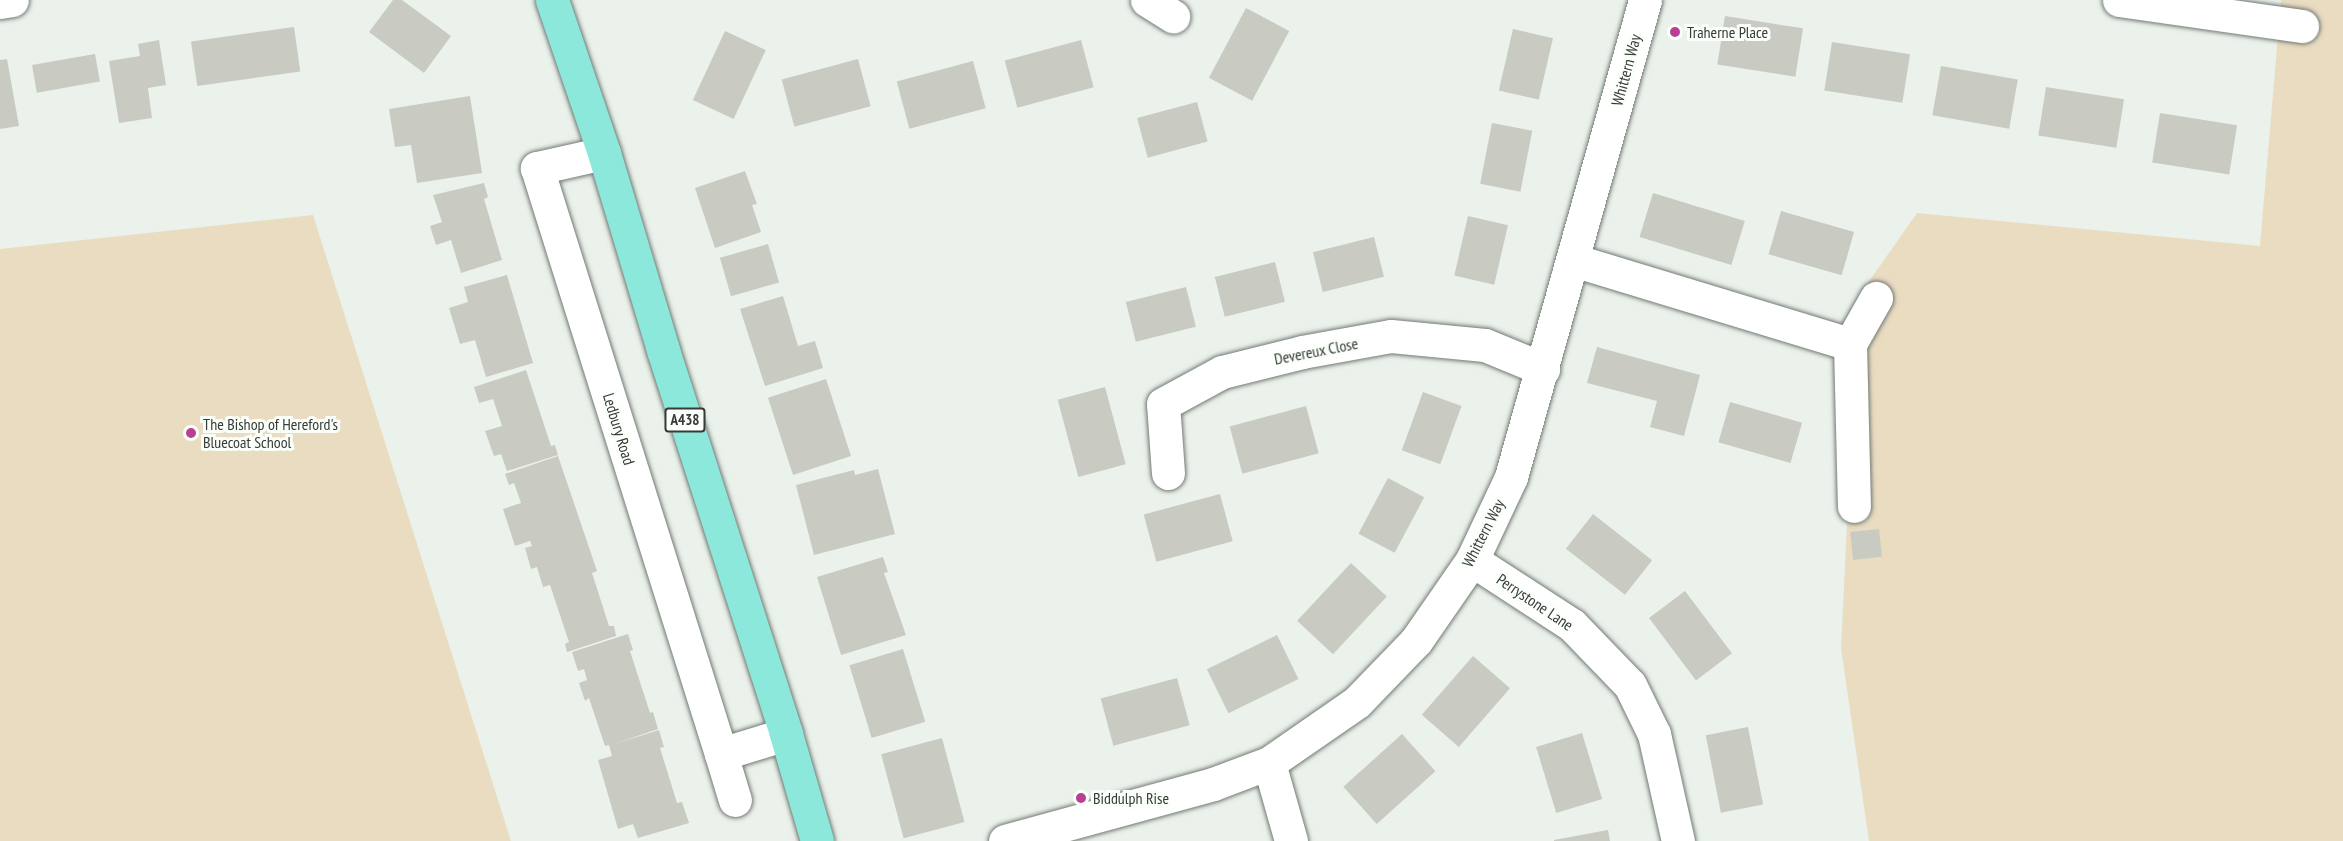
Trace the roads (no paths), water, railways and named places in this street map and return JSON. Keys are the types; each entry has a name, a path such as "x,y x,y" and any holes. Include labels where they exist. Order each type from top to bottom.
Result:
{"highway":[{"name":"A438","path":"552,0 604,153 663,350 786,734 817,841"}],"street":[{"path":"0,2 12,0"},
{"name":"Whittern Way","path":"1005,841 1213,784 1269,763 1357,702 1416,641 1472,560 1510,477 1543,369 1645,0"},
{"path":"2120,0 2302,26"},
{"name":"Ledbury Road","path":"604,153 537,168 735,800"},
{"path":"1573,260 1850,344"},
{"path":"1854,506 1850,344 1876,298"},
{"name":"Devereux Close","path":"1168,473 1163,404 1222,372 1302,352 1391,336 1485,345 1543,369"},
{"name":"Perrystone Lane","path":"1472,560 1572,625 1630,685 1654,734 1678,841"},
{"path":"721,754 786,734"},
{"path":"1269,763 1291,841"}],"place":[{"name":"Traherne Place","path":"1675,32"},
{"name":"The Bishop of Hereford's Bluecoat School","path":"191,433"},
{"name":"Biddulph Rise","path":"1081,798"}]}
